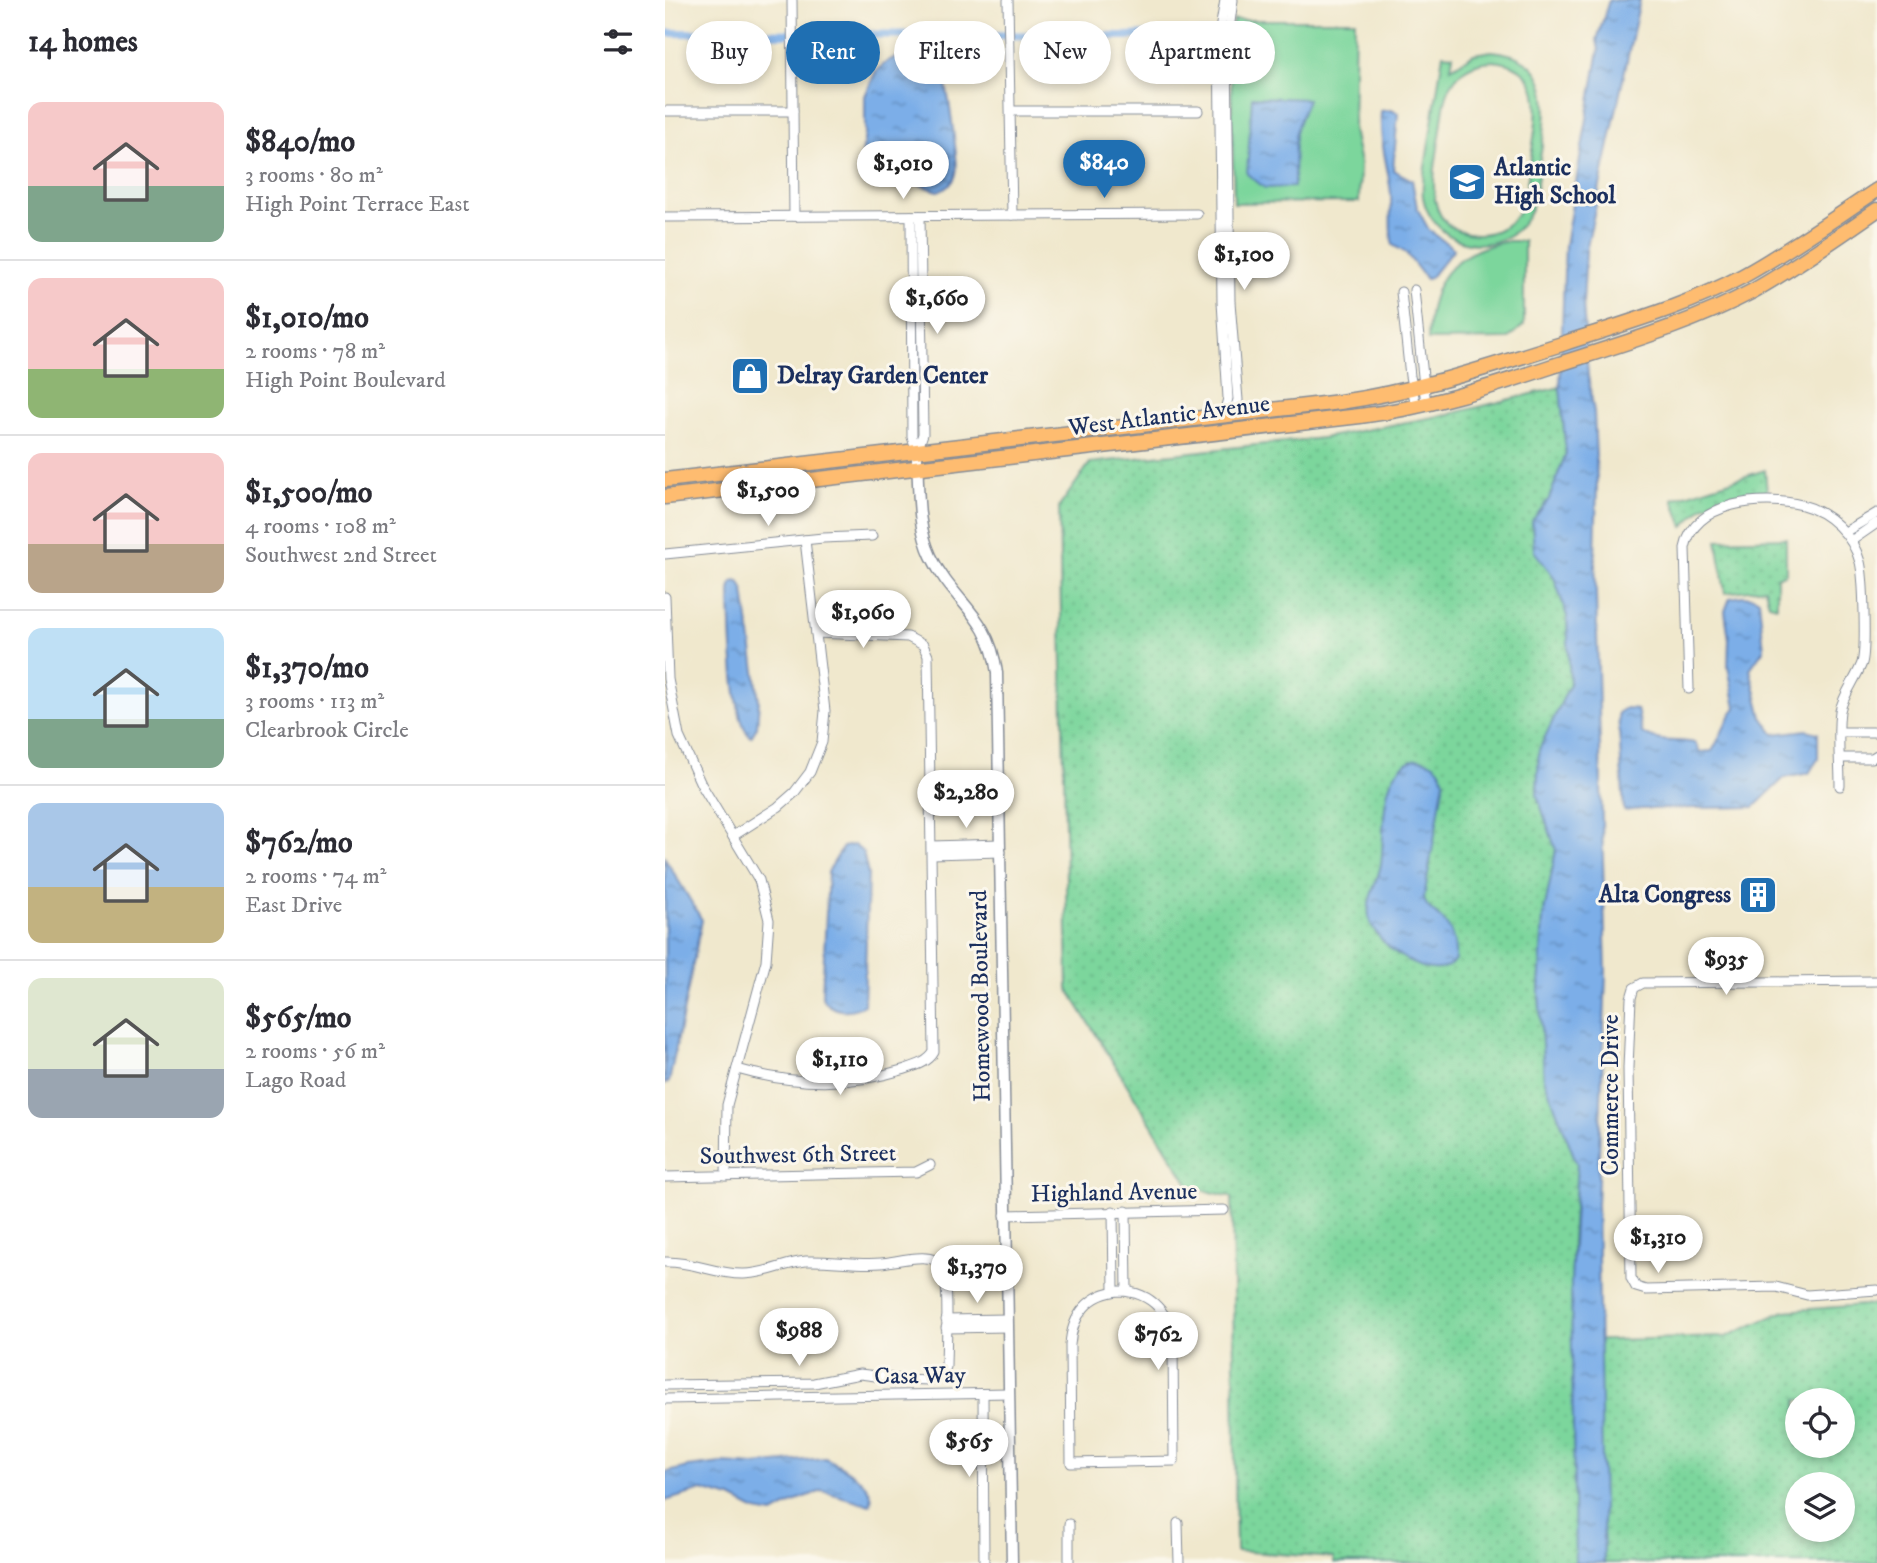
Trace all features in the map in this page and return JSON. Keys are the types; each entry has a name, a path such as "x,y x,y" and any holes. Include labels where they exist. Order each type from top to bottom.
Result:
{"main road":[{"name":"West Atlantic Avenue","path":"669,479 1359,399 1418,387 1488,368 1661,312 1703,295 1744,275 1828,224 1877,190"},
{"name":"West Atlantic Avenue","path":"669,497 1381,414 1421,406 1668,329 1753,291 1875,213"},
{"path":"1201,435 1226,423 1229,414"},
{"path":"669,479 669,497"}],"street":[{"path":"792,0 795,216"},
{"path":"1008,0 1012,215"},
{"path":"1225,0 1219,36 1230,302 1238,400 1229,414"},
{"path":"1225,163 1227,36 1233,0"},
{"path":"665,111 793,111"},
{"path":"1011,111 1198,111"},
{"path":"665,216 1197,214"},
{"path":"916,216 912,437 916,451"},
{"path":"1414,290 1418,387"},
{"path":"1401,292 1421,406"},
{"path":"1661,312 1668,329"},
{"name":"Homewood Boulevard","path":"916,451 921,524 931,557 986,631 995,658 1001,848 1012,1563"},
{"path":"1689,689 1685,548 1688,534 1695,524 1707,514 1737,504 1780,501 1803,505 1823,514 1845,532 1851,541 1860,562 1863,579 1864,649 1862,662 1840,710 1840,786"},
{"path":"1845,532 1877,513"},
{"path":"1851,541 1877,523"},
{"path":"665,554 872,536"},
{"path":"733,836 787,800 804,781 822,742 825,711 805,540"},
{"path":"665,597 668,679 677,728 693,770 751,864 763,891 769,920 766,961 727,1105 726,1176"},
{"path":"737,1069 779,1080 844,1082 887,1074 923,1062 932,1057 934,1052 929,662 926,650 913,638 816,633"},
{"path":"1840,732 1877,732"},
{"path":"1840,758 1873,758 1877,755"},
{"path":"932,850 1001,848"},
{"name":"Commerce Drive","path":"1877,981 1643,983 1634,988 1631,998 1628,1081 1631,1278 1636,1287 1646,1290 1776,1287 1807,1295 1877,1290"},
{"name":"Southwest 6th Street","path":"665,1177 916,1172 930,1166"},
{"name":"Highland Avenue","path":"1005,1215 1224,1210"},
{"path":"1113,1211 1120,1291"},
{"path":"1120,1291 1126,1211"},
{"path":"665,1262 687,1262 743,1275 815,1261 860,1264 930,1258 941,1264 946,1274 946,1367 942,1374 930,1380 855,1374 814,1383 665,1385"},
{"path":"1120,1291 1139,1294 1156,1304 1170,1326 1173,1345 1174,1461 1071,1463 1070,1345 1073,1326 1077,1315 1088,1303 1097,1297 1120,1291"},
{"path":"946,1324 1007,1323"},
{"name":"Casa Way","path":"665,1399 1009,1393"},
{"path":"983,1394 984,1563"},
{"path":"1178,1522 1179,1563"},
{"path":"1069,1524 1069,1563"}],"green space":[{"path":"1355,20 1353,130 1360,163 1359,202 1234,203 1231,84 1275,84 1275,21 1234,21"},
{"path":"1492,51 1513,55 1528,64 1538,75 1544,89 1546,105 1536,188 1527,217 1520,227 1500,240 1477,244 1448,235 1430,215 1423,197 1424,173 1443,54 1453,55 1451,68 1474,54","holes":["1492,61 1511,65 1524,73 1532,84 1536,98 1535,130 1523,202 1513,219 1499,229 1482,234 1458,230 1446,222 1438,211 1435,197 1435,166 1448,92 1462,71 1471,66"]},
{"path":"1508,241 1524,241 1524,325 1508,339 1428,340 1433,302 1446,273 1471,253"},
{"path":"1560,387 1566,453 1549,499 1532,521 1535,551 1554,577 1567,616 1570,685 1539,750 1537,795 1556,850 1543,918 1539,991 1544,1078 1577,1164 1572,1239 1572,1341 1726,1337 1784,1311 1877,1304 1877,1563 1334,1563 1333,1558 1236,1551 1232,1197 1190,1187 1068,989 1059,507 1090,463 1322,438 1450,414"},
{"path":"1765,470 1767,493 1734,496 1704,506 1683,527 1673,499"},
{"path":"1786,538 1786,573 1777,577 1777,606 1769,604 1765,588 1725,593 1717,540"}],"water":[{"path":"1609,0 1640,0 1586,251 1583,303 1588,376 1594,412 1597,484 1595,557 1606,974 1597,1205 1604,1563 1575,1563 1571,1283 1577,1164 1544,1078 1539,991 1543,918 1556,850 1537,795 1539,750 1570,684 1567,616 1554,577 1534,551 1532,521 1549,499 1566,453 1560,387 1565,245 1599,50 1597,40"},
{"path":"894,58 894,84 946,84 954,135 956,173 952,182 938,191 920,185 870,179 862,155 865,96 870,84 880,84 880,68"},
{"path":"1252,97 1308,99 1295,132 1294,187 1265,188 1247,174"},
{"path":"1391,110 1398,113 1393,170 1412,180 1417,208 1429,230 1454,249 1430,278 1426,279 1406,253 1393,245 1390,226 1391,194 1381,122 1381,111"},
{"path":"739,581 744,591 759,700 757,727 751,737 744,728 739,712 733,669 730,591 732,582"},
{"path":"1742,596 1759,600 1764,649 1750,669 1762,717 1774,734 1807,730 1818,733 1818,759 1809,773 1784,778 1754,807 1624,811 1618,713 1626,708 1637,709 1642,733 1661,740 1695,743 1700,752 1712,751 1736,708 1728,667 1729,639 1725,611 1730,598"},
{"path":"1416,759 1435,765 1441,771 1444,781 1424,898 1427,906 1450,930 1455,947 1455,960 1446,967 1434,969 1421,967 1383,942 1370,921 1369,914 1370,899 1381,864 1385,803 1389,788 1394,775 1403,765"},
{"path":"854,845 863,852 868,874 864,1005 841,1010 830,1006 822,997 828,872 843,847"},
{"path":"665,858 702,920 669,1082 665,1084"},
{"path":"825,1458 864,1484 872,1498 870,1505 823,1491 804,1497 773,1514 756,1511 731,1498 702,1490 665,1501 665,1473 687,1467 722,1463 754,1465"}],"waterway":[{"path":"665,33 1125,36"}],"place":[{"name":"Atlantic High School","path":"1467,182"},
{"name":"Delray Garden Center","path":"750,376"},
{"name":"Alta Congress","path":"1758,895"}]}
